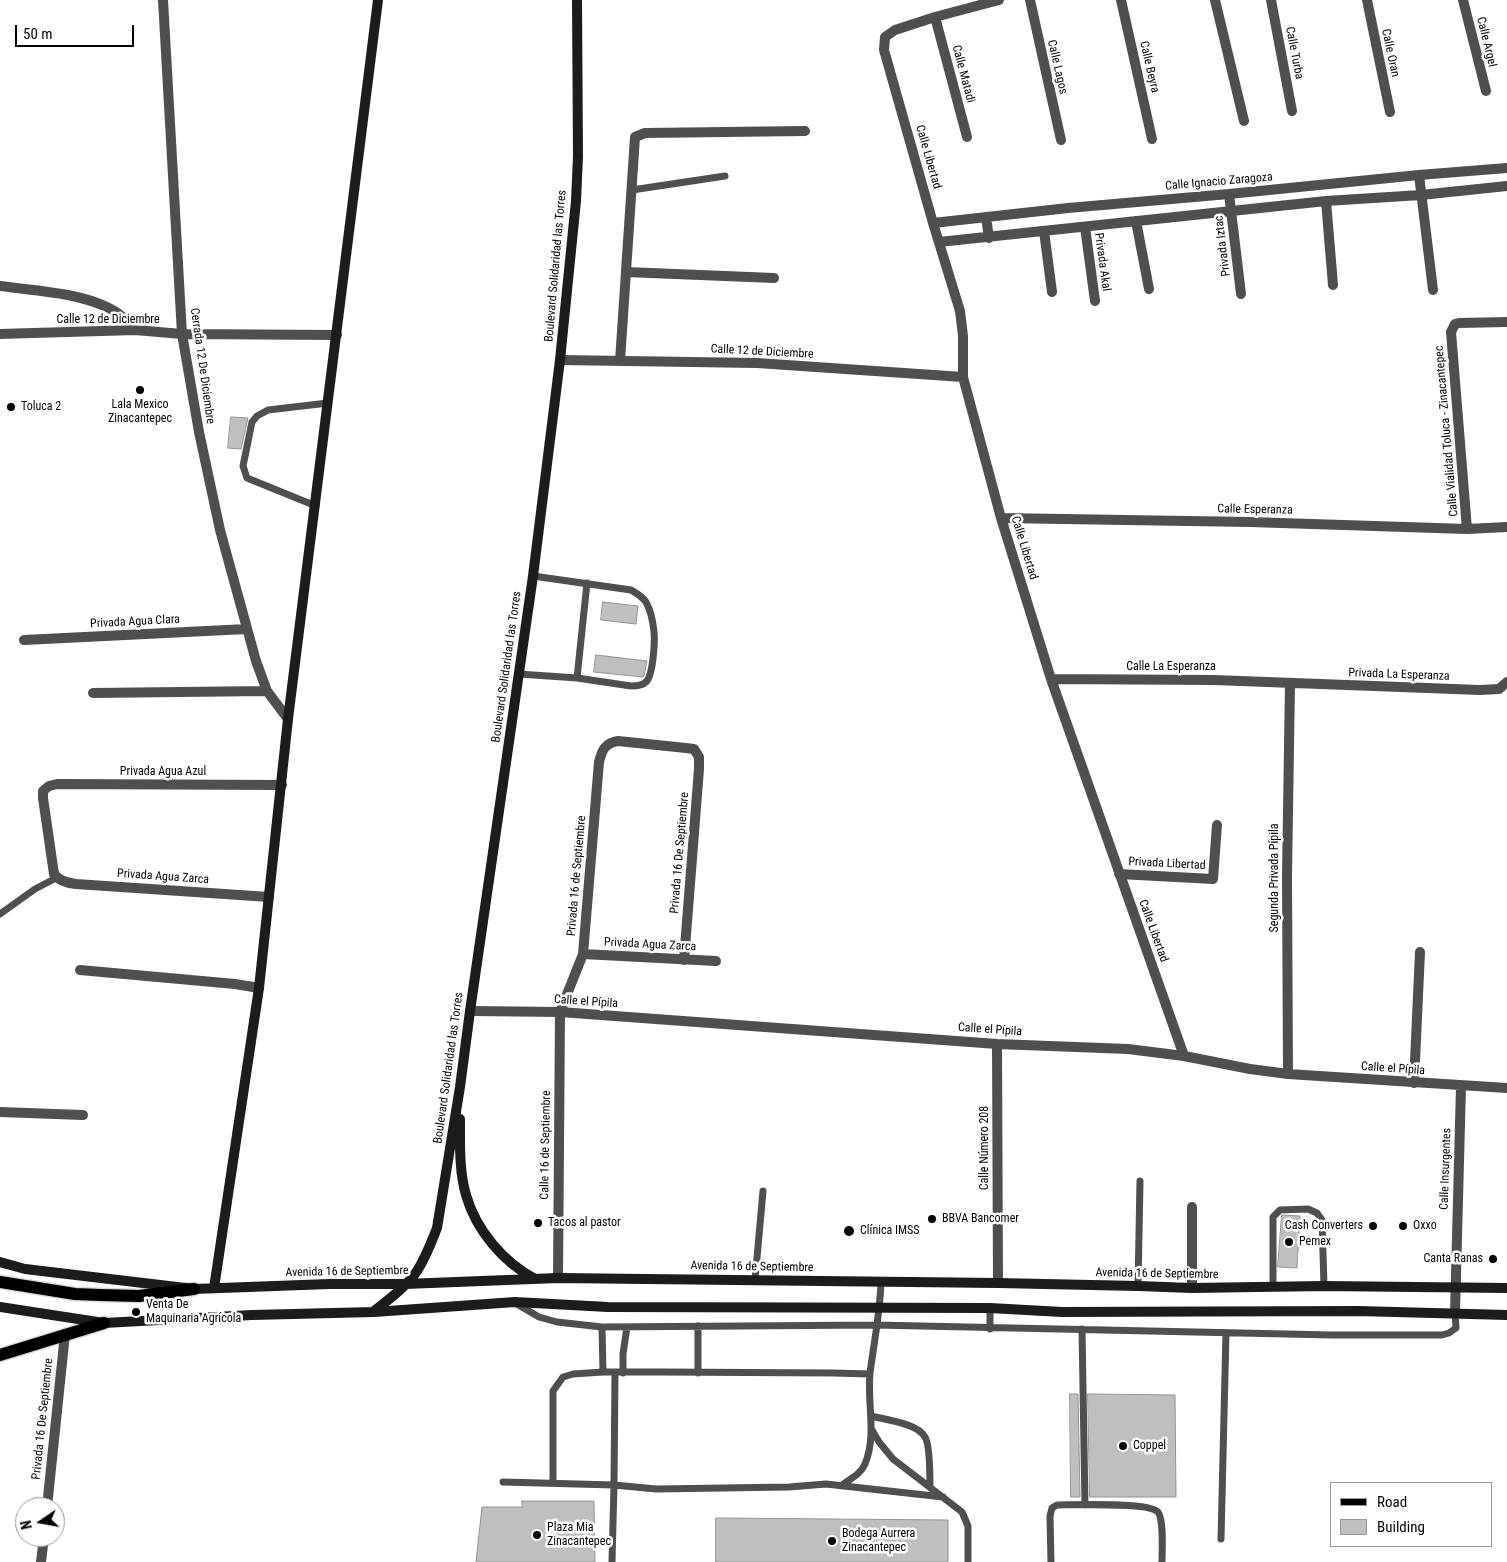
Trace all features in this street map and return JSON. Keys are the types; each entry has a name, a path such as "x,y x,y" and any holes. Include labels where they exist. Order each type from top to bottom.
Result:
{"main road":[{"path":"214,1288 259,988 288,719 378,0"},
{"name":"Boulevard Solidaridad las Torres","path":"374,1312 390,1299 416,1272 430,1247 437,1228 460,1087 533,576 560,360 576,201 578,146 577,0"},
{"path":"460,1087 461,1158 466,1196 475,1216 497,1250 525,1274 536,1280"},
{"name":"Avenida 16 de Septiembre","path":"0,1262 25,1269 194,1289 558,1278 998,1283 1192,1288 1324,1286 1507,1288"},
{"path":"0,1282 75,1294 139,1296 194,1289"},
{"path":"0,1307 104,1323 252,1315 374,1312 515,1302 608,1307 880,1306 990,1308 1062,1312 1358,1311 1507,1314"},
{"path":"0,1355 104,1323"}],"street":[{"name":"Cerrada 12 De Diciembre","path":"163,0 182,334 199,432 220,530 247,630 267,691 288,719"},
{"path":"935,17 999,0"},
{"name":"Calle Lagos","path":"1030,0 1061,140"},
{"name":"Calle Beyra","path":"1121,0 1152,139"},
{"path":"1215,0 1244,121"},
{"name":"Calle Turba","path":"1271,0 1292,111"},
{"name":"Calle Oran","path":"1367,0 1390,112"},
{"name":"Calle Argel","path":"1463,0 1486,91"},
{"name":"Calle Libertad","path":"935,17 896,30 885,37 884,50 960,311 963,336 963,377 1001,518 1051,679 1184,1056"},
{"name":"Calle Matadi","path":"935,17 967,137"},
{"path":"620,361 635,137 645,133 805,131"},
{"name":"Calle Ignacio Zaragoza","path":"933,223 1068,208 1507,168"},
{"path":"1419,175 1433,290"},
{"path":"939,242 1326,201 1421,195 1507,186"},
{"name":"Privada Iztac","path":"1229,194 1241,294"},
{"path":"1326,201 1333,285"},
{"path":"986,218 989,238"},
{"path":"1136,221 1149,289"},
{"name":"Privada Akal","path":"1085,227 1095,301"},
{"path":"1044,231 1052,292"},
{"path":"626,272 774,278"},
{"path":"0,286 82,298 110,308 124,318 135,330"},
{"name":"Calle Vialidad Toluca - Zinacantepec","path":"1467,528 1452,332 1455,324 1459,323 1507,322"},
{"name":"Calle 12 de Diciembre","path":"0,334 135,330 182,334 337,335"},
{"name":"Calle 12 de Diciembre","path":"560,360 757,363 963,377"},
{"name":"Calle Esperanza","path":"1001,518 1467,528 1507,527"},
{"name":"Privada Agua Clara","path":"24,640 247,630"},
{"name":"Calle La Esperanza","path":"1051,679 1214,680 1290,683"},
{"name":"Privada La Esperanza","path":"1290,683 1480,690 1499,689 1506,683"},
{"name":"Segunda Privada Pípila","path":"1288,1074 1287,876 1290,683"},
{"path":"93,693 267,691"},
{"name":"Privada 16 De Septiembre","path":"610,742 618,741 686,748 694,750 699,757 684,960"},
{"name":"Privada 16 de Septiembre","path":"560,1012 583,954 599,762 605,746 610,742"},
{"name":"Privada Agua Azul","path":"56,878 43,798 45,788 57,784 282,785"},
{"name":"Privada Libertad","path":"1120,874 1213,879 1217,825"},
{"name":"Privada Agua Zarca","path":"56,878 76,884 269,896"},
{"path":"1414,1083 1420,952"},
{"name":"Privada Agua Zarca","path":"583,954 716,960"},
{"path":"80,970 235,984 259,988"},
{"name":"Calle el Pípila","path":"470,1011 560,1012 998,1044 1128,1050 1184,1056 1250,1069 1288,1074 1507,1088"},
{"name":"Calle 16 de Septiembre","path":"558,1278 560,1012"},
{"name":"Calle Número 208","path":"998,1044 998,1283"},
{"name":"Calle Insurgentes","path":"1455,1313 1461,1086"},
{"path":"0,1112 83,1115"},
{"path":"1192,1207 1192,1288"},
{"name":"Privada 16 De Septiembre","path":"48,1497 65,1334"},
{"path":"41,1562 43,1547"}],"lane":[{"path":"632,190 725,176"},
{"path":"316,506 247,478 243,466 252,422 257,416 268,410 328,403"},
{"path":"519,674 577,678 638,686 646,682 650,675 654,634 651,616 646,602 641,596 631,590 533,576"},
{"path":"577,678 587,583"},
{"path":"0,914 35,889 56,878"},
{"path":"1138,1286 1140,1181"},
{"path":"755,1280 763,1191"},
{"path":"1272,1287 1272,1217 1280,1210 1308,1209 1317,1213 1322,1220 1324,1286"},
{"path":"842,1484 860,1472 869,1450 872,1430 870,1374 880,1306 881,1282"},
{"path":"515,1302 538,1317 557,1322 602,1327 876,1326 1442,1336 1456,1328 1455,1313"},
{"path":"990,1308 990,1329"},
{"path":"623,1373 623,1354 627,1326"},
{"path":"698,1326 698,1373"},
{"path":"602,1327 603,1372"},
{"path":"1082,1329 1085,1505"},
{"path":"1221,1539 1226,1333"},
{"path":"553,1483 553,1391 563,1377 573,1374 603,1372 832,1372 870,1374"},
{"path":"612,1562 615,1372"},
{"path":"871,1416 910,1426 919,1430 926,1437 930,1487"},
{"path":"872,1430 879,1442 893,1458 962,1512 968,1526 968,1562"},
{"path":"503,1482 614,1485 656,1489 842,1484 943,1497"},
{"path":"1051,1562 1050,1516 1052,1508 1057,1505 1126,1505 1154,1508 1159,1515 1161,1525 1162,1562"}],"building":[{"path":"231,417 248,418 241,449 228,448"},
{"path":"603,602 638,606 636,624 601,620"},
{"path":"596,655 647,661 644,676 594,672"},
{"name":"Pemex","path":"1282,1215 1300,1216 1297,1268 1278,1267"},
{"path":"1070,1394 1078,1394 1080,1497 1071,1497"},
{"name":"Coppel","path":"1088,1394 1175,1395 1176,1497 1090,1497"},
{"name":"Plaza Mia Zinacantepec","path":"522,1501 594,1501 595,1562 476,1562 482,1507 522,1507"},
{"name":"Bodega Aurrera Zinacantepec","path":"716,1518 948,1520 948,1562 716,1562"}],"place":[{"name":"Lala Mexico Zinacantepec","path":"140,390"},
{"name":"Toluca 2","path":"11,407"},
{"name":"BBVA Bancomer","path":"932,1219"},
{"name":"Tacos al pastor","path":"538,1223"},
{"name":"Cash Converters","path":"1373,1226"},
{"name":"Oxxo","path":"1403,1226"},
{"name":"Clínica IMSS","path":"849,1231"},
{"name":"Pemex","path":"1289,1242"},
{"name":"Canta Ranas","path":"1493,1259"},
{"name":"Venta De Maquinaria Agrícola","path":"136,1312"},
{"name":"Coppel","path":"1123,1446"},
{"name":"Plaza Mia Zinacantepec","path":"537,1535"},
{"name":"Bodega Aurrera Zinacantepec","path":"832,1541"}]}
